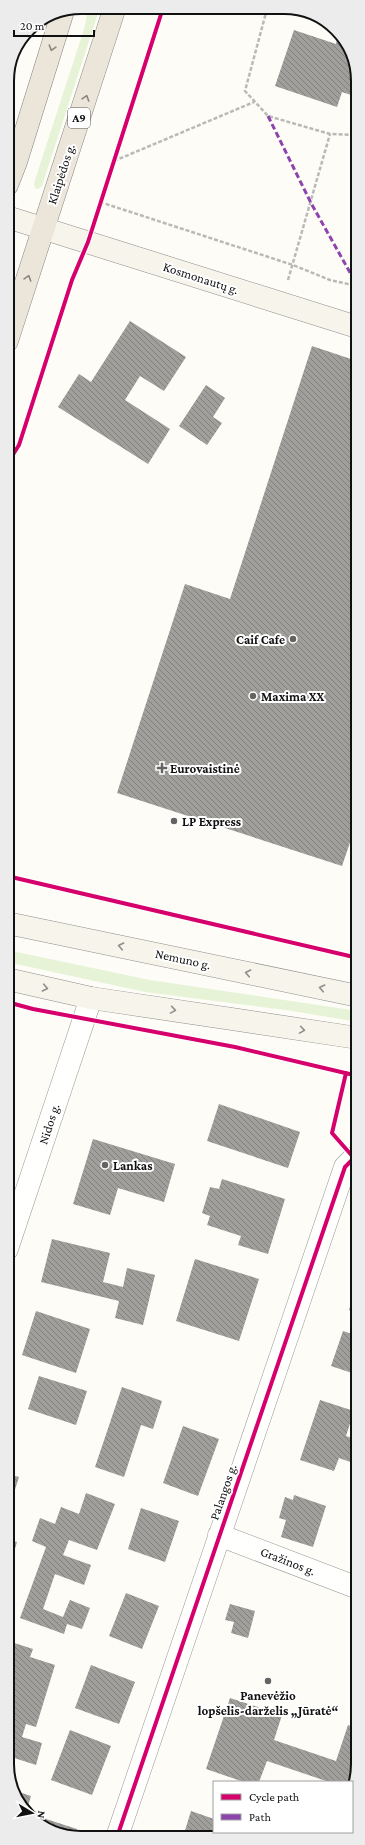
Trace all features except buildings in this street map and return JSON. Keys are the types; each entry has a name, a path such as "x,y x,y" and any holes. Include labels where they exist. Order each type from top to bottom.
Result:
{"highway":[{"name":"Klaipėdos g.","path":"14,320 113,14"},
{"path":"14,167 61,17"}],"main road":[{"name":"Kosmonautų g.","path":"14,219 351,325"},
{"name":"Nemuno g.","path":"14,924 351,995"},
{"path":"14,981 91,998 351,1037"}],"street":[{"name":"Nidos g.","path":"14,1231 91,998"},
{"name":"Palangos g.","path":"119,1831 345,1167 351,1161"},
{"name":"Gražinos g.","path":"219,1535 351,1585"}],"path":[{"path":"266,14 245,91 268,116 330,134 351,135"},
{"path":"114,160 254,102"},
{"path":"282,304 330,134"},
{"path":"100,202 293,265 330,280 351,285"}],"green space":[{"path":"87,14 98,14 42,186 38,189 35,188 34,183 85,26"},
{"path":"14,951 150,980 351,1010 351,1021 292,1011 145,992 14,964"}],"marked path":[{"path":"268,116 311,203 351,274"}],"cycle path":[{"path":"14,453 19,445 72,280 88,242 161,14"},
{"path":"14,878 351,956"},
{"path":"14,1004 33,1009 235,1047 351,1074"},
{"path":"346,1073 332,1133 351,1155"},
{"path":"119,1831 345,1167 351,1161"}],"place":[{"name":"Caif Cafe","path":"293,639"},
{"name":"Maxima XX","path":"253,696"},
{"name":"Eurovaistinė","path":"162,768"},
{"name":"LP Express","path":"174,821"},
{"name":"Lankas","path":"105,1165"},
{"name":"Panevėžio lopšelis-darželis „Jūratė“","path":"268,1681"}]}
